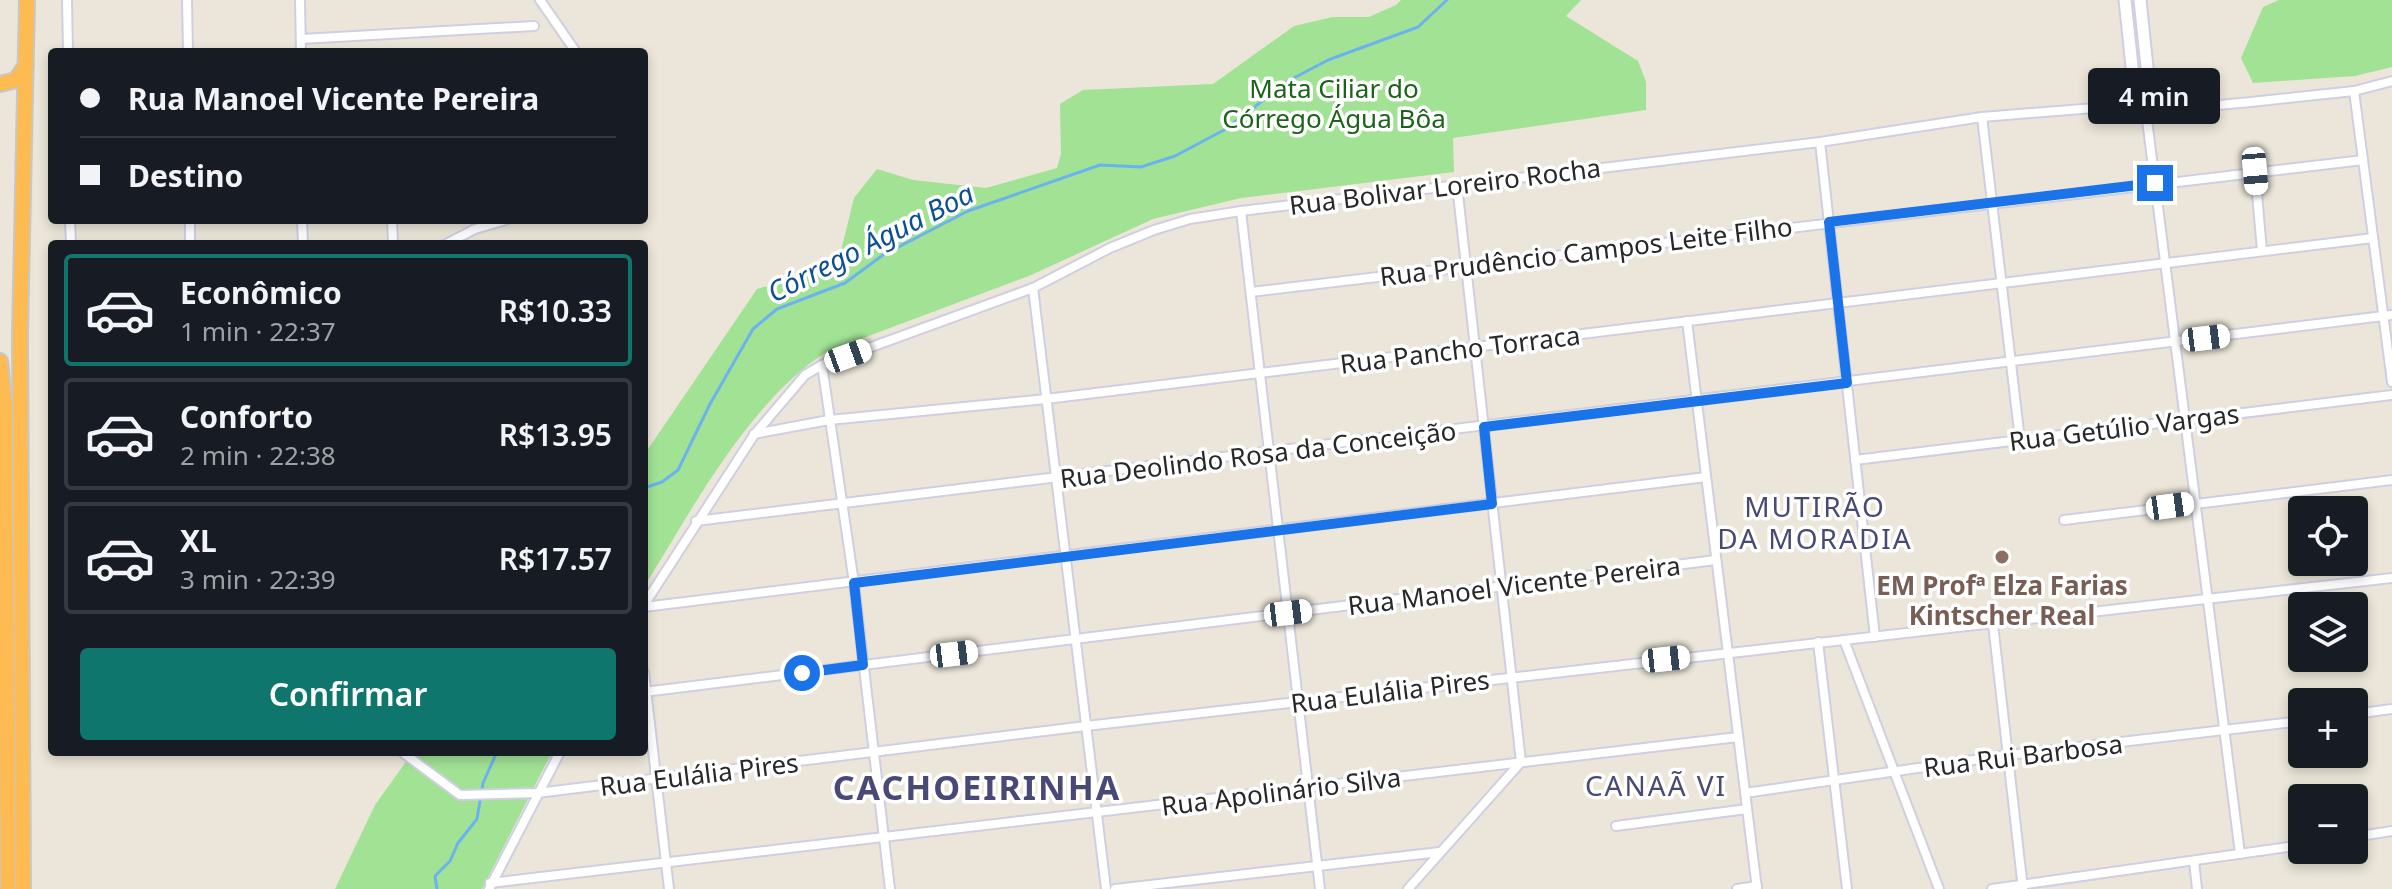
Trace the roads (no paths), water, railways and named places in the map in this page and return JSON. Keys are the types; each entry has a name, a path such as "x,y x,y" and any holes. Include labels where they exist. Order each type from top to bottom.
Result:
{"highway":[{"path":"23,889 20,334 27,0"},
{"path":"0,84 16,80 26,65"},
{"path":"0,361 5,407 3,620 8,889"}],"street":[{"path":"67,0 68,48"},
{"path":"187,0 188,48"},
{"path":"300,0 301,48"},
{"path":"540,0 573,48"},
{"path":"2125,0 2144,104 2166,263 2240,854"},
{"path":"2140,0 2144,104"},
{"path":"301,39 534,26"},
{"name":"Rua Bolivar Loreiro Rocha","path":"648,599 754,435 805,375 822,365 1033,288 1110,248 1190,219 1820,142 1982,117 2144,104 2175,109 2354,91 2392,81"},
{"path":"2354,91 2373,238 2388,315 2392,382"},
{"path":"1982,117 2020,440"},
{"path":"1820,142 1875,637"},
{"name":"Rua Prudêncio Campos Leite Filho","path":"1251,292 2363,160"},
{"path":"2255,171 2262,251"},
{"path":"1408,889 1521,762 1457,185"},
{"path":"1241,211 1320,889"},
{"path":"454,240 492,224"},
{"name":"Rua Pancho Torraca","path":"754,435 829,420 1046,399 2373,238"},
{"path":"1033,288 1106,889"},
{"name":"Rua Deolindo Rosa da Conceição","path":"696,521 2388,315"},
{"path":"1687,321 1757,888 1737,889"},
{"path":"822,365 854,583 890,889"},
{"name":"Rua Getúlio Vargas","path":"1855,460 2392,395"},
{"path":"648,606 854,583 1706,477"},
{"path":"2064,520 2392,480"},
{"name":"Rua Manoel Vicente Pereira","path":"648,692 1716,560"},
{"name":"Rua Eulália Pires","path":"407,756 460,795 537,793 1086,726 2392,578"},
{"path":"1993,624 2023,887"},
{"path":"1844,640 1939,889"},
{"path":"1818,642 1847,889"},
{"path":"648,708 669,889"},
{"path":"2368,712 2392,709"},
{"name":"Rua Rui Barbosa","path":"1745,793 2008,755 2288,723"},
{"name":"Rua Apolinário Silva","path":"490,886 1738,737"},
{"path":"490,886 558,756"},
{"path":"1616,826 1747,809"},
{"path":"2368,835 2392,831"},
{"path":"1992,889 2288,847"},
{"path":"1115,889 1440,852"},
{"path":"2194,861 2197,889"}],"waterway":[{"name":"Córrego Água Boa","path":"648,487 662,482 678,470 710,404 753,329 777,309 845,283 883,255 968,211 1100,165 1141,167 1175,156 1226,129 1288,81 1328,60 1418,27 1447,0"},
{"name":"Córrego Água Boa","path":"437,889 435,876 450,861 458,843 477,819 483,783 495,756"}],"place":[{"name":"EM Profª Elza Farias Kintscher Real","path":"2002,557"}],"district":[{"name":"MUTIRÃO DA MORADIA","path":"1815,522"},
{"name":"CANAÃ VI","path":"1656,785"},
{"name":"CACHOEIRINHA","path":"977,787"}],"park label":[{"name":"Mata Ciliar do Córrego Água Bôa","path":"1334,103"}]}
